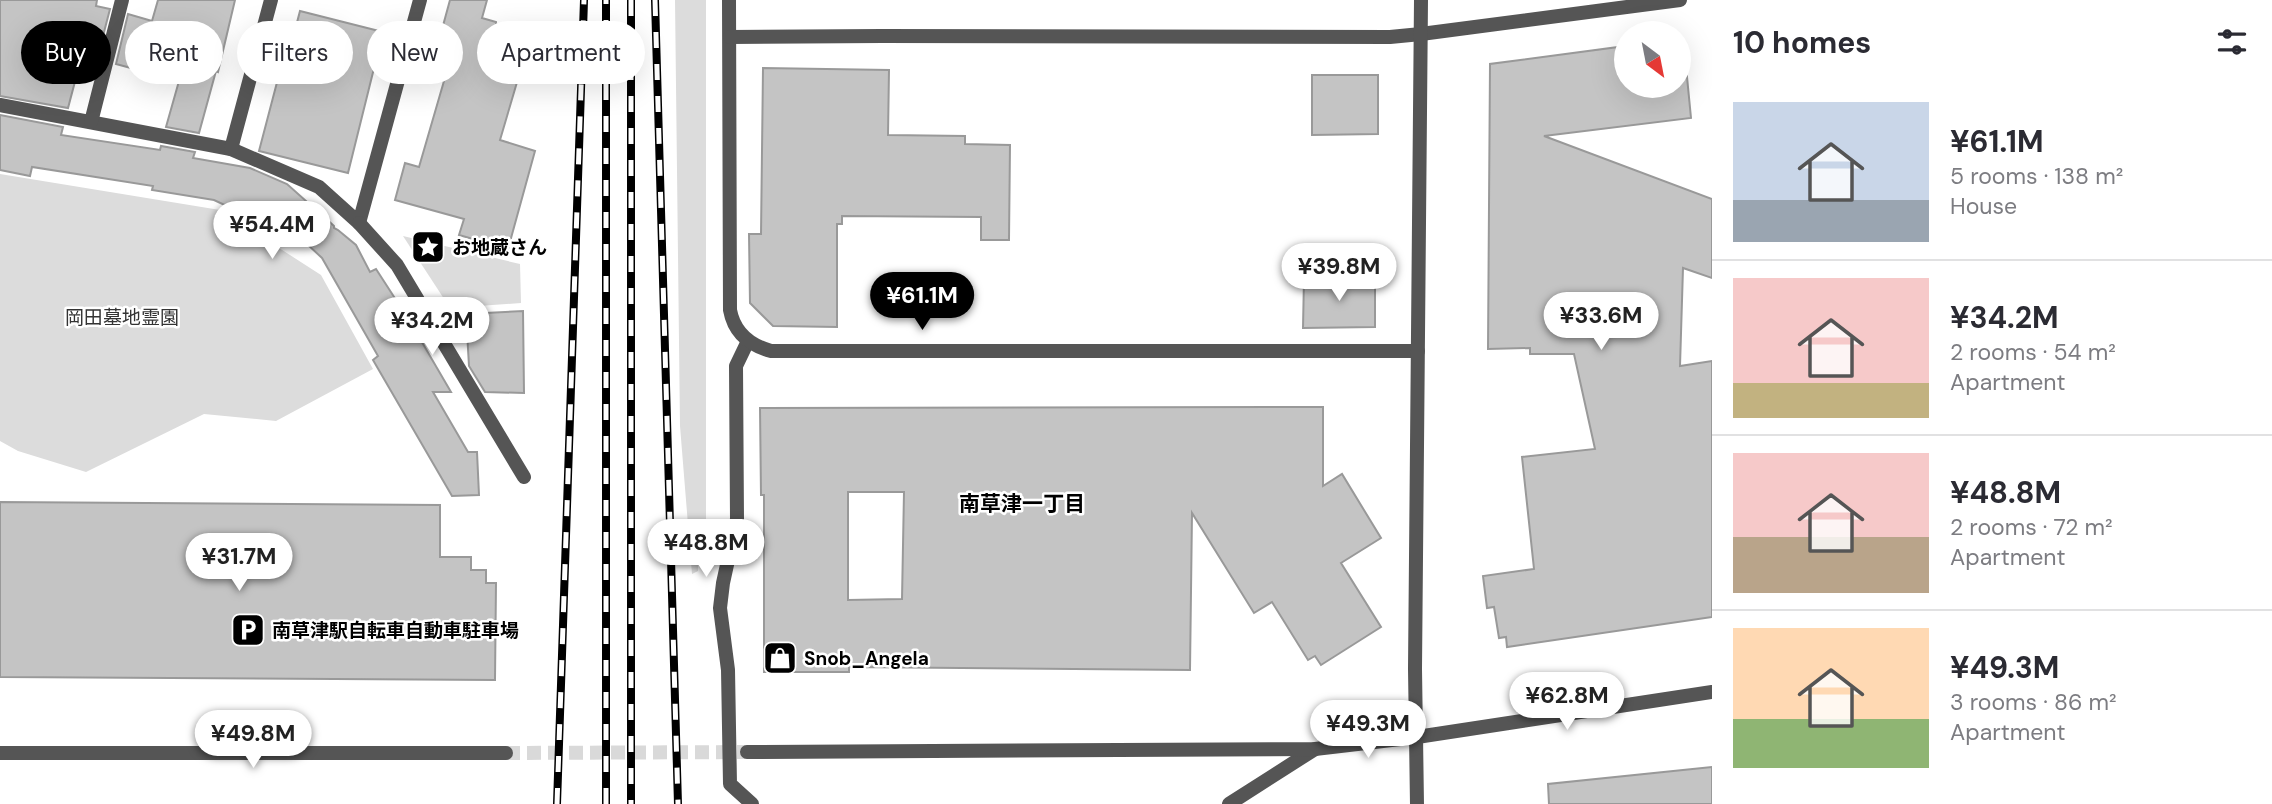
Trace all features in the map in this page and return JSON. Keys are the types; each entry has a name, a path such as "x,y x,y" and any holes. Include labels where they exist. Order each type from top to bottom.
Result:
{"street":[{"path":"91,122 122,0"},
{"path":"231,149 271,0"},
{"path":"359,223 420,0"},
{"path":"729,0 730,310 733,322 748,341 758,347 771,351 1418,351"},
{"path":"1417,804 1421,0"},
{"path":"730,37 1390,37 1680,0"},
{"path":"0,106 231,149 319,187 359,223 397,265 524,477"},
{"path":"748,341 736,366 737,519 720,608 728,670 730,785 752,804"},
{"path":"747,752 1315,749 1417,737 1712,692"},
{"path":"1229,804 1315,749"},
{"path":"0,753 506,753"}],"green space":[{"path":"675,0 706,0 706,519 697,530 698,571 692,574 680,426"},
{"name":"岡田墓地霊園","path":"0,174 220,210 321,275 373,369 276,421 204,414 86,472 18,451 0,441"},
{"path":"403,236 520,264 521,303 450,308"}],"building":[{"path":"0,0 97,0 96,6 110,9 107,21 21,21 21,84 74,84 68,108 0,96"},
{"path":"158,0 235,0 223,51 223,21 152,21"},
{"path":"450,0 487,0 482,18 492,21 477,21 477,84 516,84 500,140 535,151 508,249 459,235 464,219 395,200 405,163 419,167 443,84 463,84 463,21 444,21"},
{"path":"300,11 340,21 297,21"},
{"path":"128,14 152,21 126,21"},
{"path":"353,24 367,28 367,84 370,84 348,173 259,151 277,84 353,84"},
{"path":"125,26 125,66 116,64"},
{"path":"1614,48 1614,98 1689,98 1691,118 1544,136 1712,199 1712,278 1683,268 1680,366 1712,361 1712,617 1507,647 1506,637 1499,638 1494,607 1487,608 1483,576 1534,569 1522,457 1595,449 1574,354 1530,354 1530,348 1488,349 1490,64"},
{"path":"763,68 889,70 888,135 965,136 965,144 1010,145 1009,240 981,240 981,217 842,216 842,224 837,224 837,327 773,326 750,303 749,234 761,234"},
{"path":"1312,75 1378,75 1378,134 1312,135"},
{"path":"178,84 212,84 199,133 166,127"},
{"path":"0,115 63,127 61,135 160,150 161,146 195,152 193,158 250,168 287,184 356,245 370,272 376,269 409,320 451,392 433,392 468,452 477,452 479,495 452,496 373,360 378,356 322,258 306,243 214,200 152,190 153,186 32,167 30,176 0,170"},
{"path":"1304,278 1375,278 1375,327 1303,328"},
{"path":"523,311 524,393 485,392 469,366 466,314"},
{"path":"1323,407 1323,486 1342,474 1381,538 1341,563 1381,627 1321,665 1315,656 1308,660 1272,602 1254,613 1192,513 1190,670 849,667 849,672 764,672 764,495 761,495 760,408","holes":["848,492 904,492 902,599 848,600"]},
{"name":"南草津駅自転車自動車駐車場","path":"0,502 440,505 440,557 471,557 471,570 486,570 486,583 496,583 495,680 0,677"},
{"path":"1712,767 1712,804 1549,804 1548,784"}],"tunnel":[{"path":"506,753 747,752"}],"railway":[{"path":"557,804 584,0"},
{"path":"606,0 606,804"},
{"path":"631,0 631,804"},
{"path":"655,0 678,804"}],"place":[{"name":"お地蔵さん","path":"428,247"},
{"name":"南草津駅自転車自動車駐車場","path":"248,630"},
{"name":"Snob_Angela","path":"780,658"}],"district":[{"name":"南草津一丁目","path":"1022,504"}]}
